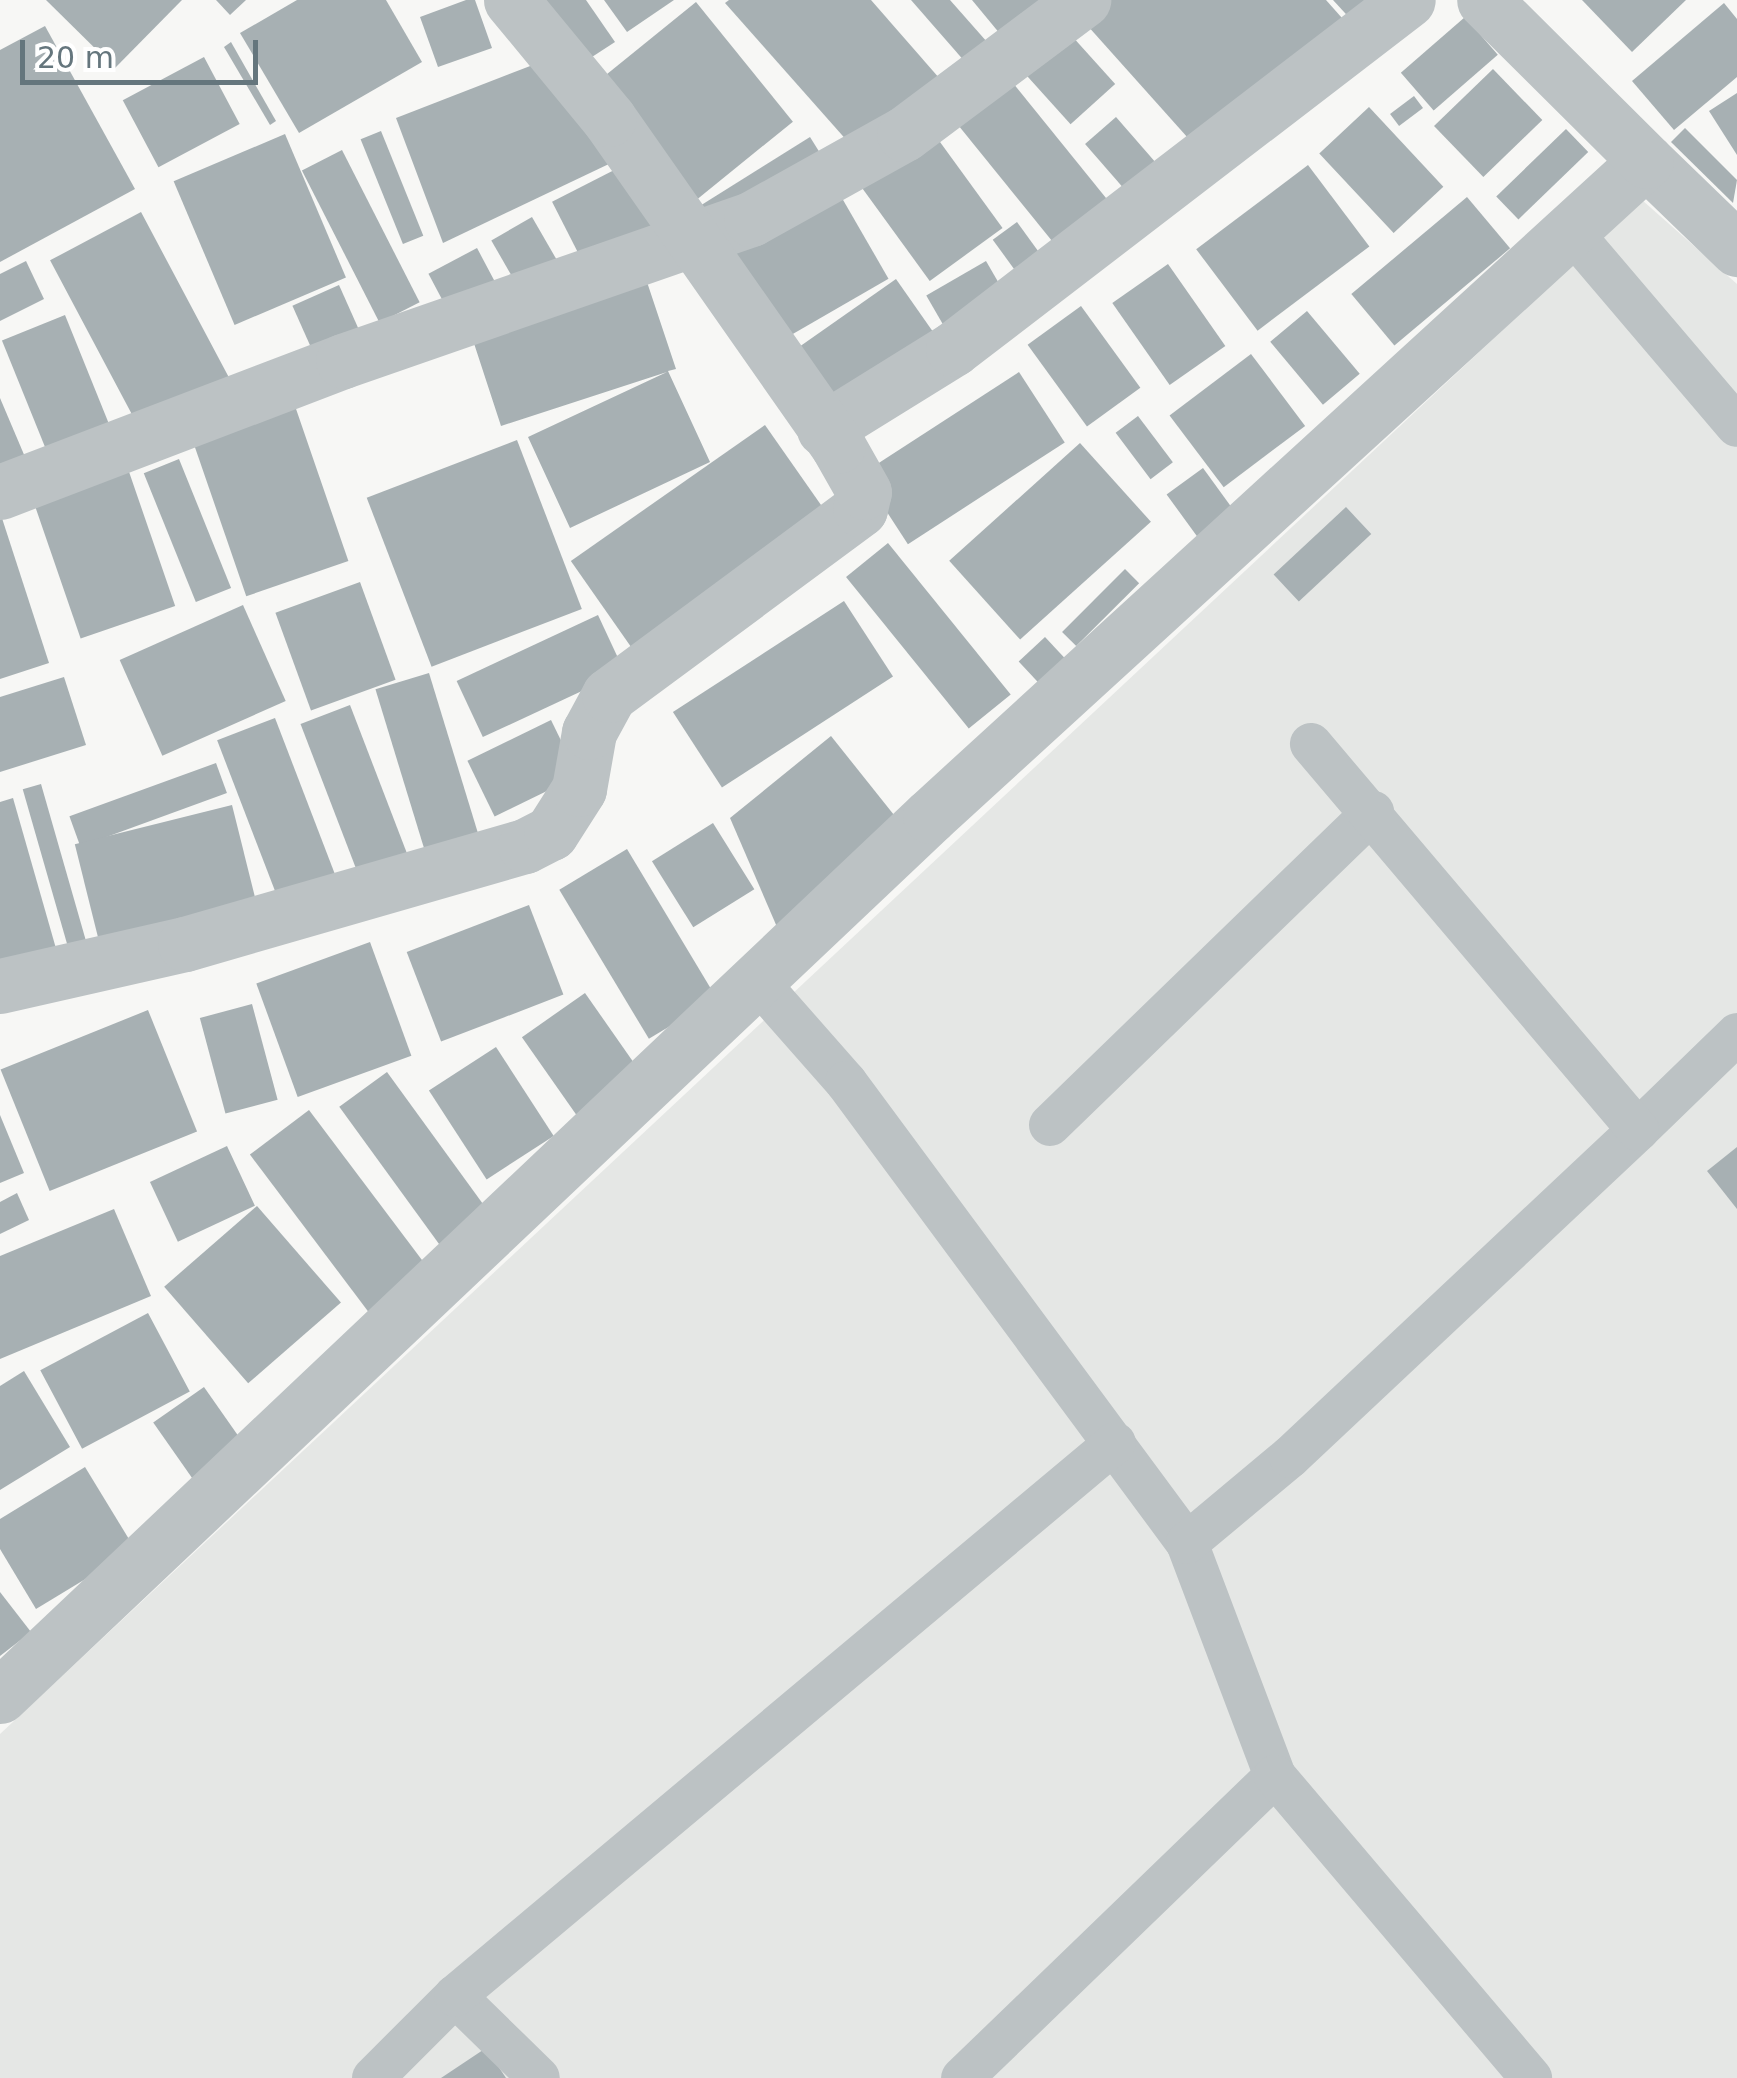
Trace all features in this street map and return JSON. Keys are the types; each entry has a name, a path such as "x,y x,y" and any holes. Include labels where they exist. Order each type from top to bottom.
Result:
{"street":[{"path":"0,986 204,938 526,846 551,833 580,789 589,732 609,694 860,508 864,492 854,470 608,119 512,0"},
{"path":"0,492 343,361 694,244 805,194 888,144 1083,0"},
{"path":"824,429 953,350 1408,0"},
{"path":"1484,0 1737,248"},
{"path":"0,1696 757,981 1646,161"}],"lane":[{"path":"1570,230 1737,426"},
{"path":"1310,744 1372,812 1638,1130"},
{"path":"1050,1125 1372,812"},
{"path":"757,981 846,1082 1187,1543 1275,1776 1531,2078"},
{"path":"1187,1543 1290,1456 1737,1034"},
{"path":"373,2078 456,1996 1114,1443"},
{"path":"962,2078 1275,1776"},
{"path":"456,1996 538,2078"}],"shaded area":[{"path":"1642,200 1737,284 1737,2078 0,2078 0,1734"}],"building":[{"path":"46,0 182,0 115,68"},
{"path":"216,0 246,0 230,15"},
{"path":"297,0 386,0 422,62 299,133 240,33"},
{"path":"475,0 492,48 438,67 420,17"},
{"path":"529,0 586,0 615,42 575,68"},
{"path":"604,0 674,0 627,32"},
{"path":"871,0 940,79 857,152 725,3"},
{"path":"911,0 950,0 995,51 973,71"},
{"path":"972,0 1075,0 1015,52"},
{"path":"1095,0 1326,0 1350,27 1205,157 1078,15"},
{"path":"1333,0 1383,0 1356,25"},
{"path":"1582,0 1686,0 1632,52"},
{"path":"696,2 793,122 685,209 588,89"},
{"path":"1724,3 1737,19 1737,77 1674,130 1632,81"},
{"path":"1465,17 1498,55 1434,111 1401,73"},
{"path":"45,26 135,189 0,262 0,50"},
{"path":"1071,35 1115,84 1071,124 1026,75"},
{"path":"231,42 276,121 270,125 224,47"},
{"path":"204,57 240,124 158,167 123,100"},
{"path":"538,63 611,163 443,243 396,118"},
{"path":"1493,69 1542,120 1483,177 1434,126"},
{"path":"1004,72 1124,220 1071,264 950,115"},
{"path":"1737,93 1737,155 1709,111"},
{"path":"1414,96 1423,108 1399,126 1390,114"},
{"path":"1369,107 1443,187 1394,233 1319,153"},
{"path":"1116,117 1167,176 1136,203 1085,144"},
{"path":"1685,128 1737,180 1733,203 1671,142"},
{"path":"1566,129 1588,152 1518,219 1496,196"},
{"path":"381,131 423,236 403,244 361,139"},
{"path":"932,131 1003,228 930,281 859,184"},
{"path":"285,134 346,278 235,325 174,181"},
{"path":"810,137 823,158 706,231 693,210"},
{"path":"342,150 420,302 380,323 302,170"},
{"path":"626,164 661,233 587,271 552,202"},
{"path":"1308,165 1369,246 1258,331 1196,249"},
{"path":"835,186 888,279 772,346 718,254"},
{"path":"1467,197 1510,248 1394,345 1351,294"},
{"path":"141,212 231,381 140,429 50,260"},
{"path":"532,217 562,268 521,292 491,240"},
{"path":"1017,222 1051,268 1026,286 993,240"},
{"path":"477,248 500,292 452,318 428,274"},
{"path":"26,261 44,299 0,321 0,274"},
{"path":"986,261 1010,303 950,337 926,296"},
{"path":"641,264 676,369 668,371 710,462 570,528 528,437 667,372 501,426 467,322"},
{"path":"1168,264 1225,346 1170,385 1112,303"},
{"path":"896,279 942,345 835,420 789,354"},
{"path":"339,285 366,345 319,366 292,306"},
{"path":"1081,306 1140,388 1087,427 1028,345"},
{"path":"1307,311 1360,374 1323,405 1270,342"},
{"path":"65,315 112,431 49,456 2,340"},
{"path":"1251,354 1305,426 1224,487 1170,415"},
{"path":"1019,372 1065,442 908,544 862,474"},
{"path":"0,398 28,464 0,476"},
{"path":"295,406 348,561 246,596 193,441"},
{"path":"1138,416 1173,462 1151,479 1116,433"},
{"path":"765,425 836,526 641,662 571,561"},
{"path":"517,440 582,609 432,667 367,498"},
{"path":"1080,443 1151,522 1020,640 949,561"},
{"path":"179,459 231,588 196,602 144,473"},
{"path":"127,466 175,606 81,638 32,499"},
{"path":"1203,468 1234,511 1198,537 1167,494"},
{"path":"1346,507 1371,534 1299,602 1274,575"},
{"path":"0,512 49,663 0,679"},
{"path":"888,543 1011,695 969,729 846,577"},
{"path":"1125,569 1139,583 1076,646 1062,632"},
{"path":"360,582 396,680 311,711 275,613"},
{"path":"844,601 893,676 722,788 673,712"},
{"path":"243,605 286,701 162,756 120,660"},
{"path":"598,615 624,671 483,737 457,681"},
{"path":"1045,637 1070,664 1044,689 1019,662"},
{"path":"429,673 484,854 431,870 375,689"},
{"path":"64,677 86,745 0,772 0,697"},
{"path":"350,705 413,869 364,888 301,724"},
{"path":"275,718 342,892 284,914 217,740"},
{"path":"551,720 578,776 495,816 467,761"},
{"path":"831,736 898,820 777,927 730,818"},
{"path":"216,763 227,793 80,846 69,816"},
{"path":"41,784 91,959 73,964 23,789"},
{"path":"13,798 59,959 0,975 0,802"},
{"path":"232,805 258,911 101,950 75,844"},
{"path":"713,823 754,889 693,927 652,861"},
{"path":"627,849 717,998 649,1039 559,890"},
{"path":"529,905 563,995 441,1042 407,952"},
{"path":"370,942 411,1056 298,1097 256,983"},
{"path":"585,993 646,1081 583,1125 522,1037"},
{"path":"252,1004 278,1100 225,1114 200,1018"},
{"path":"148,1010 197,1131 50,1191 1,1070"},
{"path":"496,1047 554,1136 487,1179 429,1091"},
{"path":"387,1072 490,1214 442,1248 339,1107"},
{"path":"309,1110 429,1269 370,1313 250,1155"},
{"path":"0,1115 24,1173 0,1183"},
{"path":"227,1146 255,1206 178,1242 150,1182"},
{"path":"1737,1147 1737,1209 1707,1171"},
{"path":"17,1193 29,1220 0,1234 0,1202"},
{"path":"257,1206 341,1303 248,1383 164,1287"},
{"path":"114,1209 151,1296 0,1359 0,1256"},
{"path":"148,1313 190,1392 82,1449 40,1370"},
{"path":"24,1371 70,1447 0,1490 0,1386"},
{"path":"204,1387 246,1447 195,1482 153,1423"},
{"path":"85,1467 135,1549 36,1609 0,1549 0,1519"},
{"path":"0,1592 31,1632 0,1656"},
{"path":"486,2048 506,2078 441,2078"}]}
